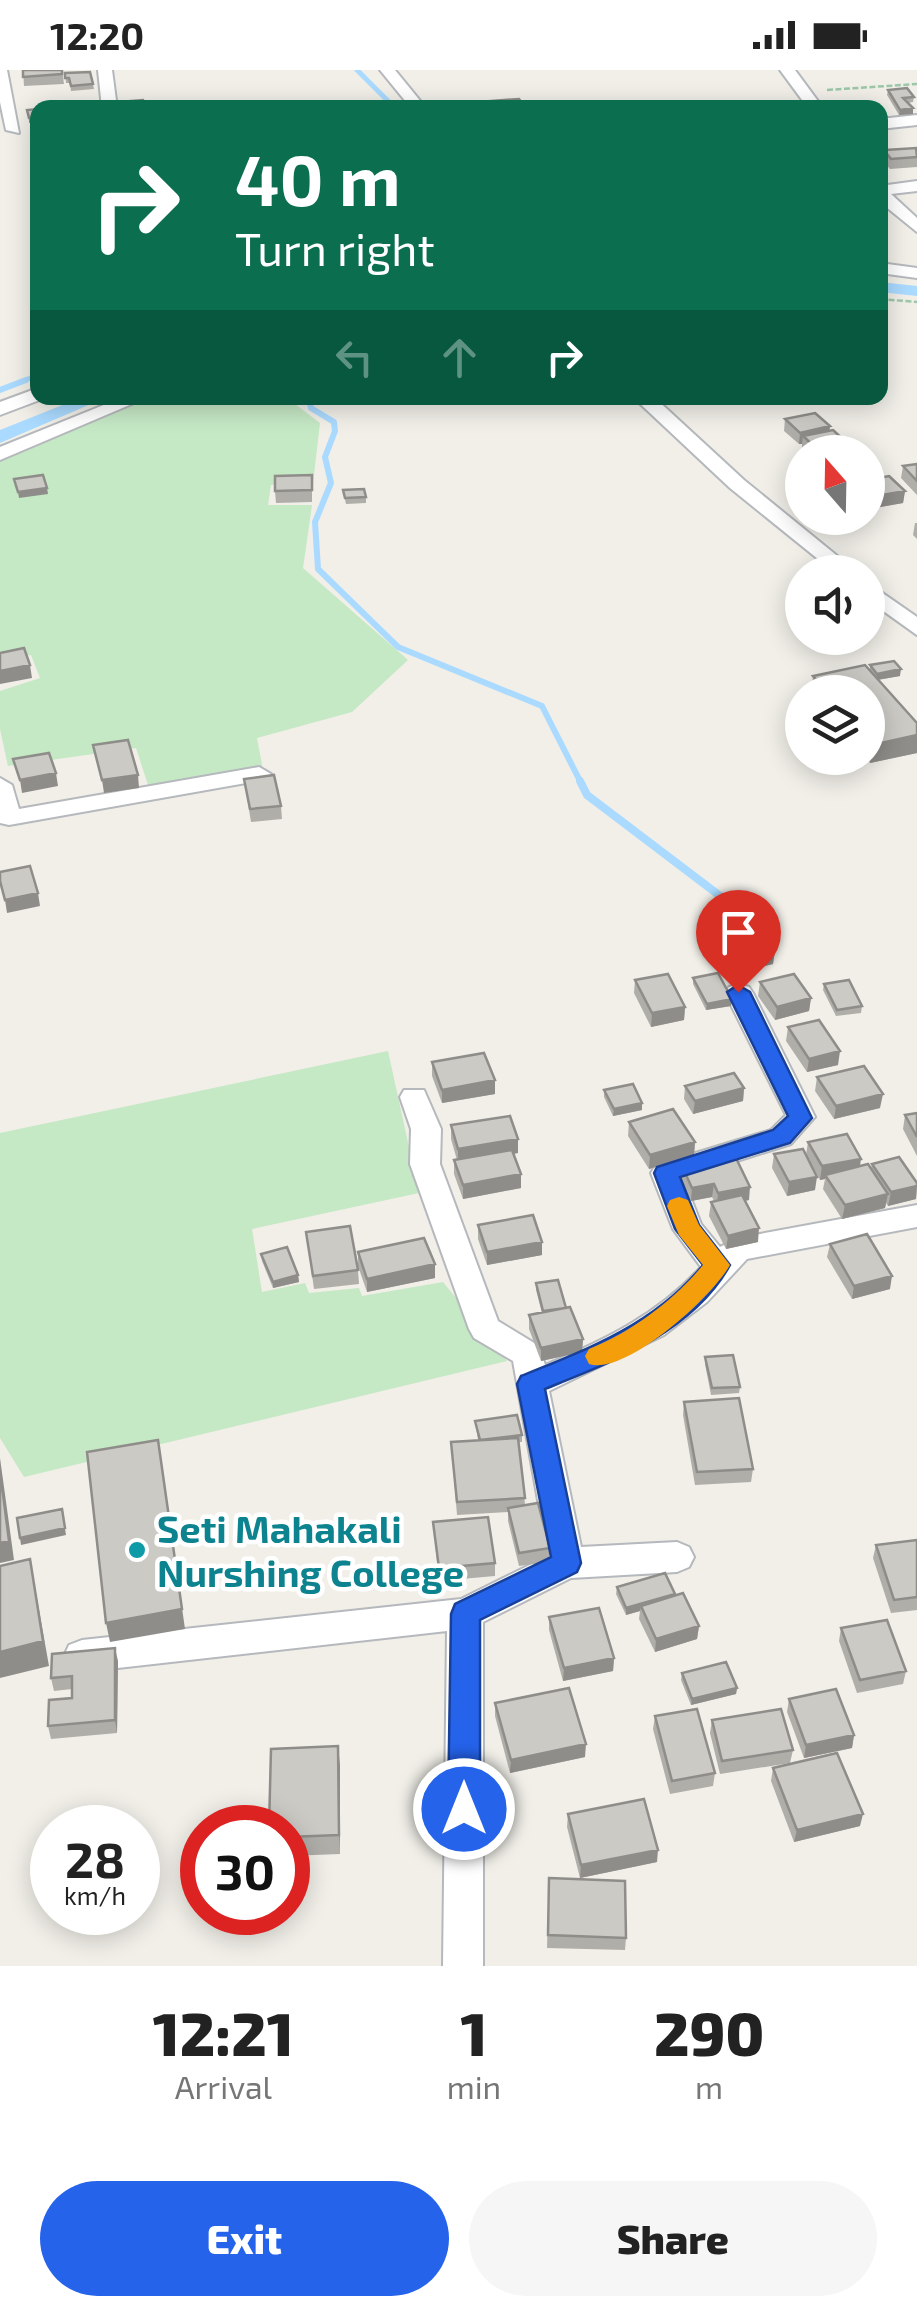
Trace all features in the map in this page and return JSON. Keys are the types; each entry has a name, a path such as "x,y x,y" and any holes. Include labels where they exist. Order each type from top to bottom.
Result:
{"street":[{"path":"0,70 14,130"},
{"path":"105,70 109,100"},
{"path":"387,70 413,100"},
{"path":"788,70 810,100"},
{"path":"888,123 917,120"},
{"path":"888,191 917,186"},
{"path":"888,200 917,227"},
{"path":"888,269 917,273"},
{"path":"0,410 30,397"},
{"path":"0,454 119,405"},
{"path":"652,405 737,484 825,555"},
{"path":"885,603 917,628"},
{"path":"0,785 9,818 259,774"},
{"path":"717,1265 688,1229 666,1173 782,1136 800,1118 738,992"},
{"path":"414,1097 426,1129 425,1164 486,1329 528,1355 530,1384 567,1563"},
{"path":"530,1384 618,1349 691,1298 717,1265 738,1249 917,1216"},
{"path":"71,1657 465,1614 567,1563 677,1558"},
{"path":"463,1966 465,1614"}],"path":[{"path":"804,92 917,84"},
{"path":"888,300 917,302"}],"green space":[{"path":"127,405 296,405 320,423 313,483 271,485 268,505 312,505 303,568 408,660 352,712 257,738 263,770 149,788 136,748 8,766 0,729 0,691 40,678 31,655 0,659 0,458"},
{"path":"388,1051 419,1193 252,1229 262,1292 305,1283 309,1293 359,1288 362,1296 443,1282 507,1361 24,1477 0,1438 0,1133"}],"building":[{"path":"23,70 62,70 62,74 23,77"},
{"path":"90,72 93,84 71,86 69,78 65,78 65,73"},
{"path":"907,88 914,97 903,98 913,108 900,110 888,90"},
{"path":"916,148 917,157 891,159 888,150"},
{"path":"815,413 830,426 800,433 785,419"},
{"path":"833,430 838,435 808,435"},
{"path":"917,464 917,481 903,466"},
{"path":"43,475 47,488 18,492 14,479"},
{"path":"312,475 312,490 275,491 275,476"},
{"path":"889,476 905,491 885,495 885,477"},
{"path":"364,489 366,497 345,498 343,490"},
{"path":"24,648 30,665 0,671 0,653"},
{"path":"894,661 901,669 877,674 870,665"},
{"path":"865,665 874,675 818,675"},
{"path":"885,687 917,723 917,735 885,742"},
{"path":"128,740 138,775 102,780 93,745"},
{"path":"49,753 56,773 20,780 13,759"},
{"path":"274,775 281,806 250,809 244,779"},
{"path":"30,866 38,893 5,900 0,872"},
{"path":"753,921 775,950 744,958 723,929"},
{"path":"718,973 732,999 707,1004 693,978"},
{"path":"668,974 685,1007 652,1013 635,980"},
{"path":"794,974 811,998 777,1007 760,982"},
{"path":"849,980 862,1006 837,1010 824,984"},
{"path":"819,1020 840,1051 809,1059 788,1027"},
{"path":"484,1053 495,1080 442,1090 432,1062"},
{"path":"864,1066 883,1094 836,1106 817,1077"},
{"path":"734,1073 744,1088 695,1101 685,1086"},
{"path":"633,1084 642,1103 614,1109 604,1090"},
{"path":"673,1109 695,1142 650,1155 629,1122"},
{"path":"917,1113 917,1137 905,1115"},
{"path":"510,1116 518,1139 458,1149 451,1125"},
{"path":"847,1134 861,1159 822,1166 808,1142"},
{"path":"803,1149 817,1177 789,1182 774,1154"},
{"path":"512,1150 521,1174 463,1185 454,1160"},
{"path":"735,1156 750,1187 718,1193 714,1184 692,1188 682,1166"},
{"path":"899,1157 917,1186 891,1192 872,1164"},
{"path":"868,1164 888,1194 845,1205 825,1175"},
{"path":"742,1195 759,1228 728,1236 711,1202"},
{"path":"533,1215 542,1242 487,1252 478,1225"},
{"path":"350,1226 358,1270 313,1276 306,1232"},
{"path":"867,1234 892,1276 854,1286 830,1244"},
{"path":"424,1238 435,1264 367,1279 358,1252"},
{"path":"287,1247 298,1275 273,1282 261,1254"},
{"path":"558,1280 566,1308 543,1311 536,1283"},
{"path":"570,1307 583,1339 541,1348 529,1315"},
{"path":"733,1355 740,1387 712,1388 705,1357"},
{"path":"739,1398 753,1469 697,1472 684,1402"},
{"path":"517,1415 522,1435 480,1440 475,1421"},
{"path":"518,1438 525,1498 457,1502 451,1442"},
{"name":"Seti Mahakali Nurshing College","path":"158,1440 182,1609 106,1623 87,1452"},
{"path":"0,1471 9,1541 0,1543"},
{"path":"538,1503 550,1548 519,1553 508,1508"},
{"path":"62,1509 65,1528 20,1538 17,1518"},
{"path":"488,1517 495,1563 439,1568 433,1522"},
{"path":"917,1540 917,1597 894,1600 876,1545"},
{"path":"30,1559 43,1641 0,1652 0,1566"},
{"path":"665,1573 675,1594 626,1608 617,1587"},
{"path":"683,1593 699,1626 656,1639 641,1606"},
{"path":"599,1608 614,1658 564,1668 549,1617"},
{"path":"887,1620 906,1671 860,1680 841,1628"},
{"path":"115,1648 115,1720 48,1726 49,1700 72,1698 72,1676 51,1678 52,1654"},
{"path":"726,1662 737,1688 692,1699 682,1673"},
{"path":"569,1688 586,1744 511,1760 495,1703"},
{"path":"836,1689 854,1735 806,1745 789,1699"},
{"path":"697,1709 715,1773 672,1781 655,1716"},
{"path":"781,1709 793,1750 722,1761 712,1720"},
{"path":"338,1746 339,1835 310,1836 310,1805 270,1805 271,1749"},
{"path":"837,1753 863,1814 797,1830 773,1768"},
{"path":"644,1799 658,1850 581,1865 568,1814"},
{"path":"549,1878 625,1881 626,1938 548,1935"}],"waterway":[{"path":"357,70 387,100"},
{"path":"888,288 917,291"},
{"path":"20,382 30,378"},
{"path":"0,390 26,380"},
{"path":"0,437 78,405"},
{"path":"310,405 334,422 335,431 325,457 331,483 315,522 318,569 398,647 542,706 581,783"},
{"path":"581,783 587,795 761,927"}],"slow traffic":[{"path":"599,1356 618,1349 691,1298 717,1265 688,1229 679,1206"}],"place":[{"name":"Seti Mahakali Nurshing College","path":"137,1550"}],"route":[{"path":"464,1809 465,1614 567,1563 530,1384 618,1349 691,1298 717,1265 688,1229 666,1173 782,1136 800,1118 738,992"}]}
